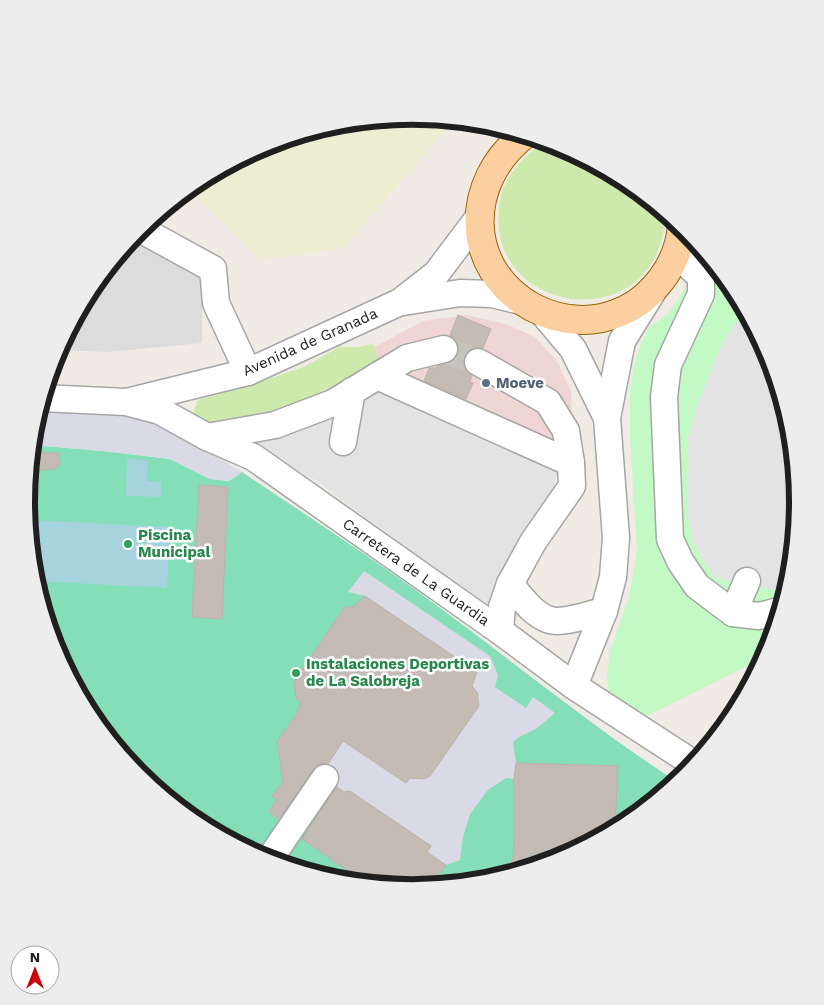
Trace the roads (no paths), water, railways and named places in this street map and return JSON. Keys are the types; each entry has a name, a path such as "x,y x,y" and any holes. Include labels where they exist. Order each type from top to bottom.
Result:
{"main road":[{"path":"518,141 501,156 485,185 479,217 480,233 490,264 509,290 532,307 559,318 576,320 611,316 627,309 642,300 666,274 675,258 681,238"}],"street":[{"name":"Avenida de Granada","path":"50,398 126,402 248,372 400,302 436,274 479,217"},
{"path":"148,233 213,269 216,303 248,372"},
{"path":"675,258 688,265 701,278 701,294 668,365 664,396 670,539 680,561 696,586 734,613 758,616 772,613"},
{"path":"574,686 604,611 613,578 616,538 607,418 622,341 655,288"},
{"name":"Avenida de Granada","path":"400,302 460,293 492,294 532,307"},
{"path":"532,307 573,349 607,418"},
{"path":"207,436 275,425 333,403 406,358 444,349"},
{"path":"478,362 548,402 566,431 571,463 572,486 533,542 510,584 502,608 500,631"},
{"path":"377,376 571,463"},
{"path":"342,442 352,391"},
{"name":"Carretera de La Guardia","path":"126,402 160,411 207,436 253,456 500,631 574,686 687,760"},
{"path":"734,613 747,581"},
{"path":"510,584 534,611 551,620 576,619 604,611"},
{"path":"274,853 325,778"}],"water":[{"path":"127,459 148,460 147,481 161,482 161,497 126,496"},
{"path":"36,520 170,527 167,588 43,581 38,552"}],"tunnel":[{"path":"444,349 478,362"}],"place":[{"name":"Moeve","path":"486,383"},
{"name":"Piscina Municipal","path":"128,544"},
{"name":"Instalaciones Deportivas de La Salobreja","path":"296,673"}]}
